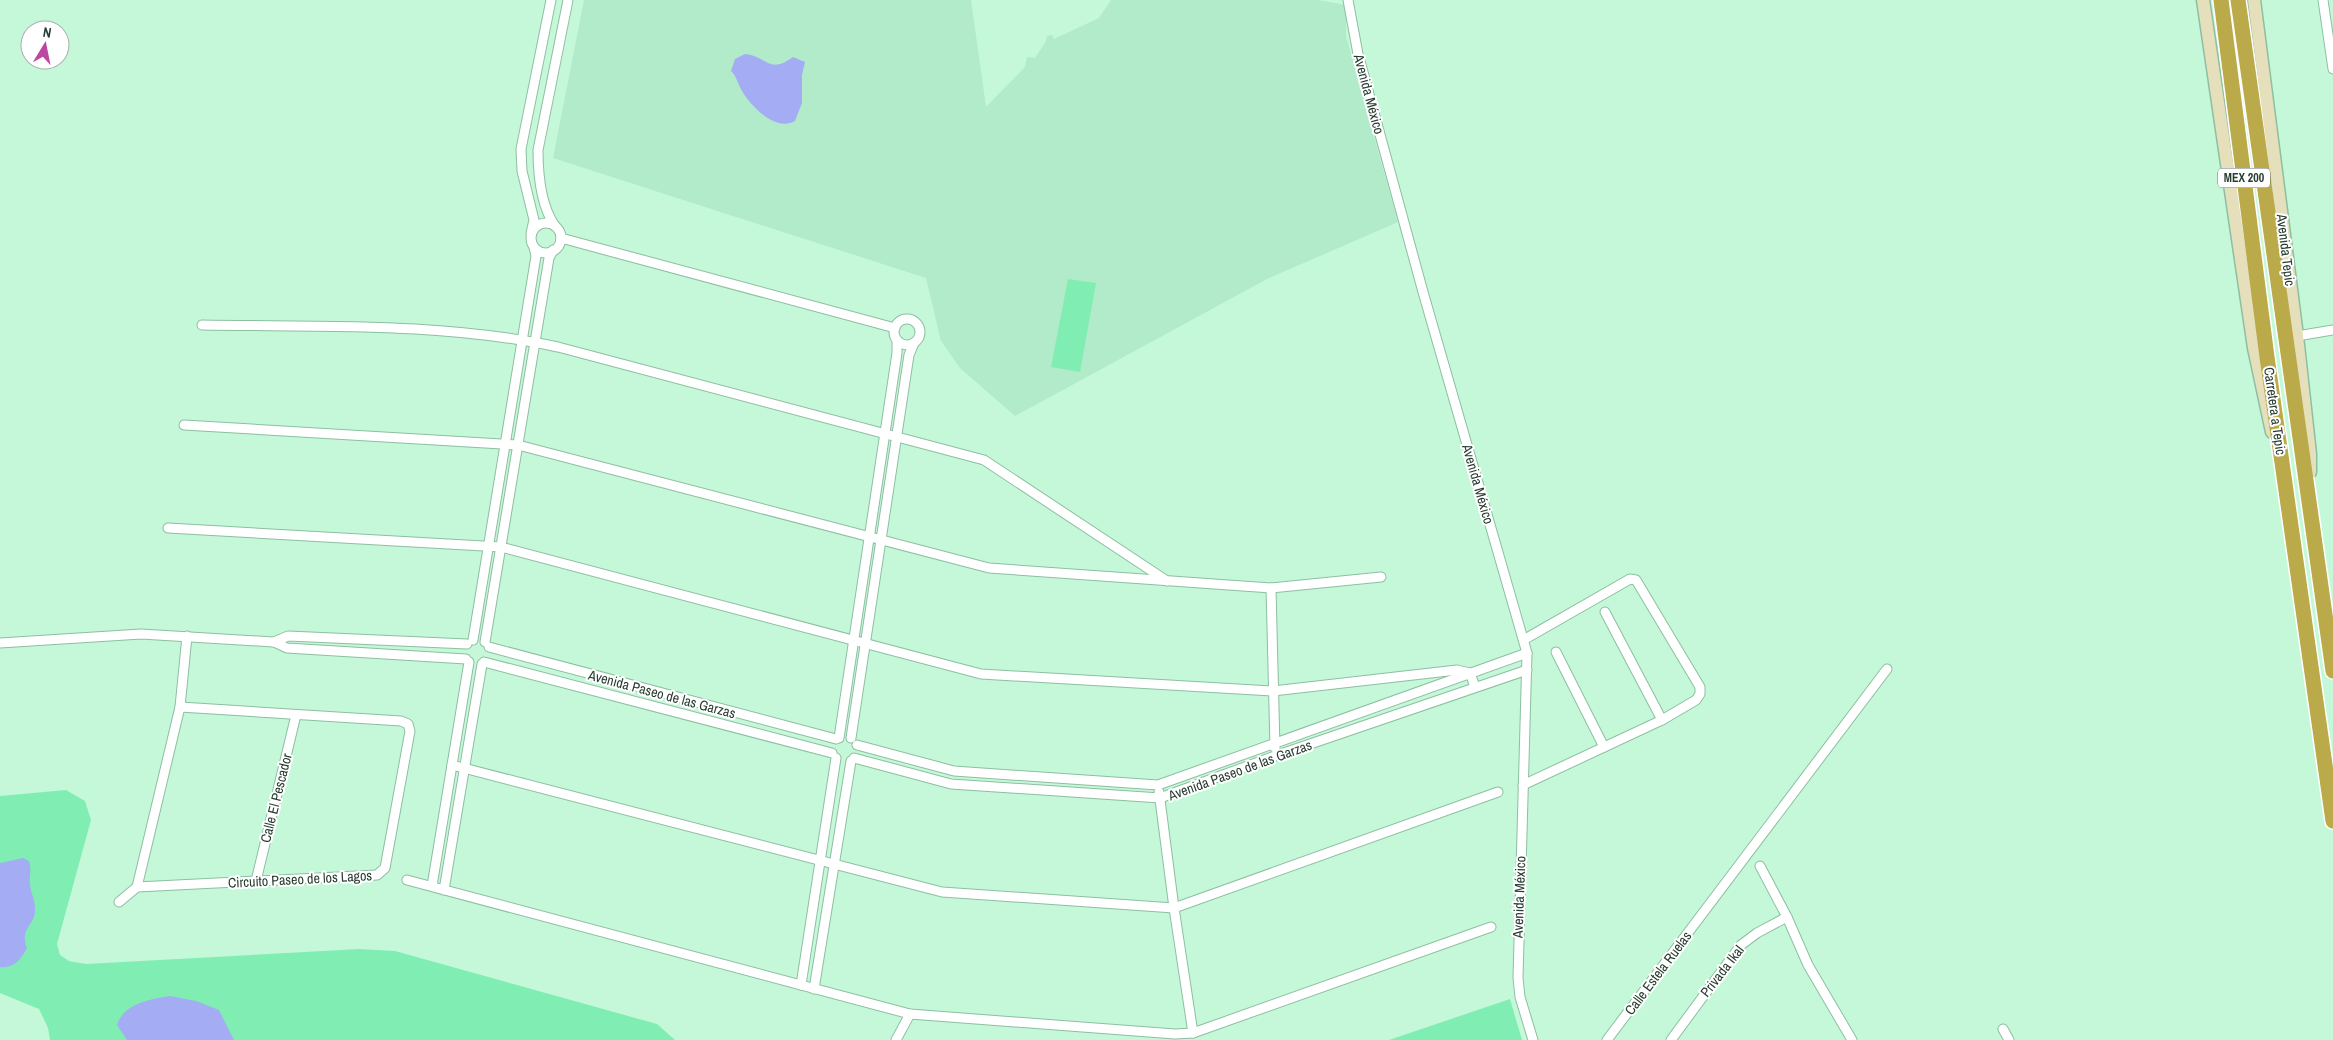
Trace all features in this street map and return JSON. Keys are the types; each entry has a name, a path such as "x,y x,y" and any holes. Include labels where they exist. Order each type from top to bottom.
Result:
{"highway":[{"name":"Carretera a Tepic","path":"2221,0 2267,357 2333,821"},
{"name":"Carretera a Tepic","path":"2238,0 2333,671"}],"main road":[{"path":"2203,0 2254,348 2286,487"},
{"name":"Avenida Tepic","path":"2254,0 2297,336 2310,454 2309,502"}],"street":[{"name":"Avenida México","path":"1348,0 1358,54 1405,226 1525,639 1528,670 1518,978 1520,998 1533,1040"},
{"path":"2323,0 2329,14 2333,69"},
{"path":"432,886 467,661 464,648 470,642 488,545 536,256 531,240 534,220 522,171 521,149 550,3 567,4 538,150 540,179 549,217 561,238 549,258 501,547 487,645 488,658 483,663 444,890"},
{"path":"521,149 538,150"},
{"path":"531,233 541,223 555,226"},
{"path":"561,238 895,328"},
{"path":"534,247 546,252 553,250"},
{"path":"814,989 852,759 865,643 909,355 920,333 916,322 904,320 895,328"},
{"path":"202,325 444,329 535,342 984,460 1168,581"},
{"path":"801,985 834,756 832,748 838,738 898,353 895,328"},
{"path":"2297,336 2333,330"},
{"path":"897,340 908,345 914,343"},
{"path":"184,424 505,442 989,568 1271,588 1381,577"},
{"path":"168,528 501,547 981,674 1273,692 1457,670 1470,673 1475,687"},
{"path":"1523,785 1662,720 1696,700 1700,694 1700,687 1636,580 1630,579 1525,639"},
{"path":"1271,588 1275,756"},
{"path":"1605,612 1662,720"},
{"path":"0,643 141,634 274,642 287,648 483,663"},
{"path":"118,902 137,887 180,707 187,636"},
{"path":"274,642 288,636 470,642 480,639 487,645"},
{"name":"Avenida Paseo de las Garzas","path":"487,645 838,738"},
{"path":"1556,652 1604,747"},
{"name":"Avenida Paseo de las Garzas","path":"854,741 954,771 1158,785 1527,653"},
{"name":"Avenida Paseo de las Garzas","path":"483,663 834,756"},
{"name":"Calle Estela Ruelas","path":"1607,1040 1887,669"},
{"name":"Avenida Paseo de las Garzas","path":"852,759 951,784 1160,798 1275,756 1528,670"},
{"path":"1428,673 1433,687"},
{"name":"Circuito Paseo de los Lagos","path":"137,887 377,875 382,873 384,868 410,731 408,724 402,721 296,716 180,707"},
{"name":"Calle El Pescador","path":"256,881 296,716"},
{"path":"838,738 854,741"},
{"path":"834,756 843,762 852,759"},
{"path":"452,765 942,892 1174,908 1498,792"},
{"path":"1158,785 1193,1033"},
{"path":"1760,866 1787,917 1808,964 1852,1040"},
{"path":"407,880 910,1014 1175,1034 1193,1033 1491,927"},
{"name":"Privada Ikal","path":"1671,1040 1741,945 1757,933 1787,917"},
{"path":"896,1040 910,1014"},
{"path":"2004,1029 2009,1040"}],"shaded area":[{"path":"584,0 971,0 986,107 1025,67 1027,57 1035,58 1045,43 1047,36 1052,35 1054,39 1099,18 1111,0 1318,0 1346,5 1346,36 1398,222 1267,279 1015,416 960,368 941,341 926,278 553,158"}],"green space":[{"path":"1068,279 1096,283 1080,372 1051,367"},
{"path":"66,790 85,801 91,820 57,944 60,955 69,961 86,964 359,949 395,951 657,1024 675,1040 50,1040 48,1028 39,1009 0,993 0,796"},
{"path":"1510,999 1522,1040 1389,1040"}],"water":[{"path":"745,54 773,64 785,62 793,57 805,62 802,75 802,103 795,121 780,123 772,120 764,116 751,104 731,71 735,59"},
{"path":"23,858 29,861 30,864 30,885 35,905 35,914 26,931 25,941 27,948 22,956 13,965 0,967 0,863"},
{"path":"170,996 196,1001 219,1010 234,1040 127,1040 117,1025 126,1012 139,1003"}]}
